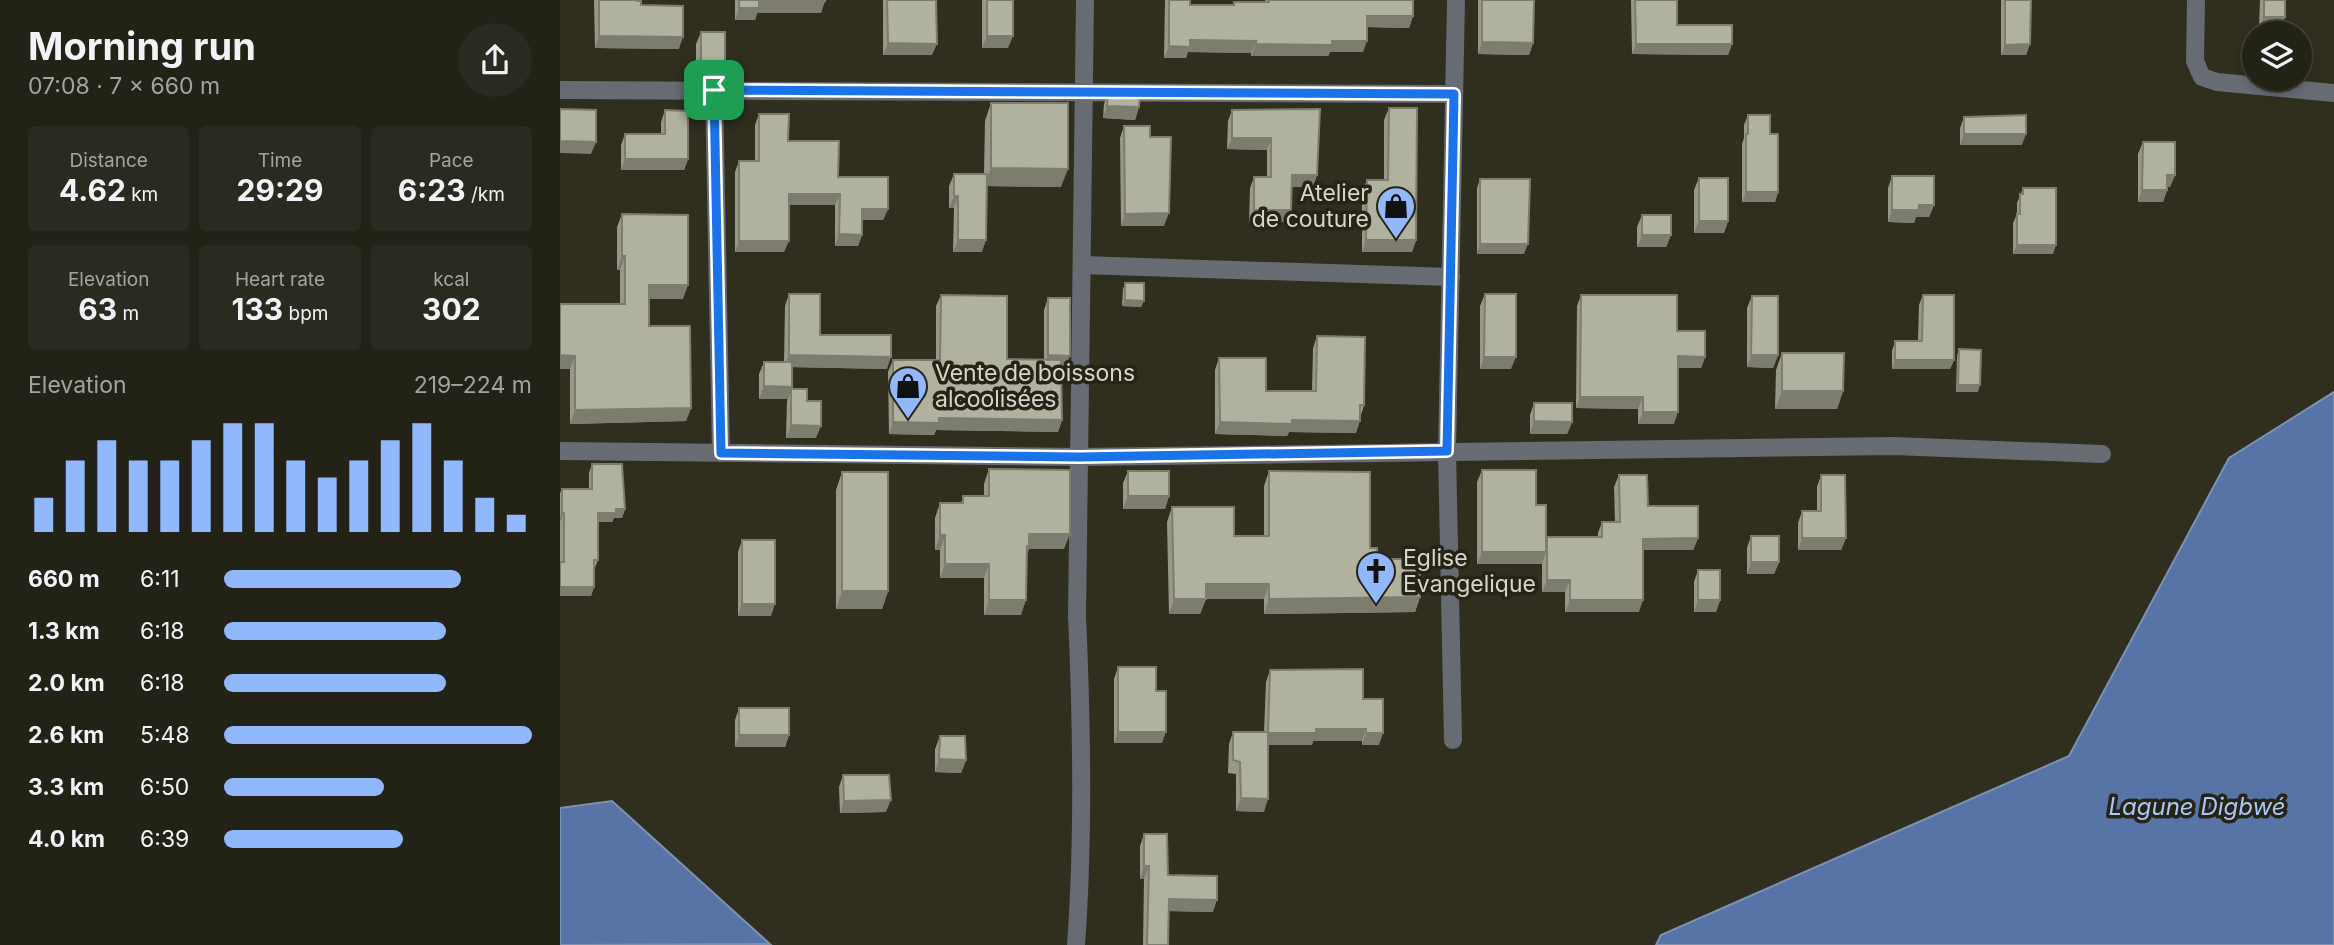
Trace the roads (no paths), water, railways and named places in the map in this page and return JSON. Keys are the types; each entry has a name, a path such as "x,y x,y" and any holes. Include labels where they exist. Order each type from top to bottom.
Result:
{"street":[{"path":"1076,945 1082,871 1081,689 1077,616 1085,0"},
{"path":"1453,740 1447,451 1456,0"},
{"path":"2196,0 2195,61 2202,77 2217,82 2334,93"},
{"path":"560,90 1454,94"},
{"path":"714,90 721,453"},
{"path":"1082,265 1451,277"},
{"path":"560,451 1079,457 1894,446 2102,454"}],"water":[{"name":"Lagune Digbwé","path":"2334,392 2334,945 1656,945 1661,935 2069,756 2229,458"},
{"path":"612,801 770,944 560,945 560,808"}],"place":[{"name":"Atelier de couture","path":"1396,240"},
{"name":"Vente de boissons alcoolisées","path":"908,420"},
{"name":"Eglise Evangelique","path":"1376,605"}]}
